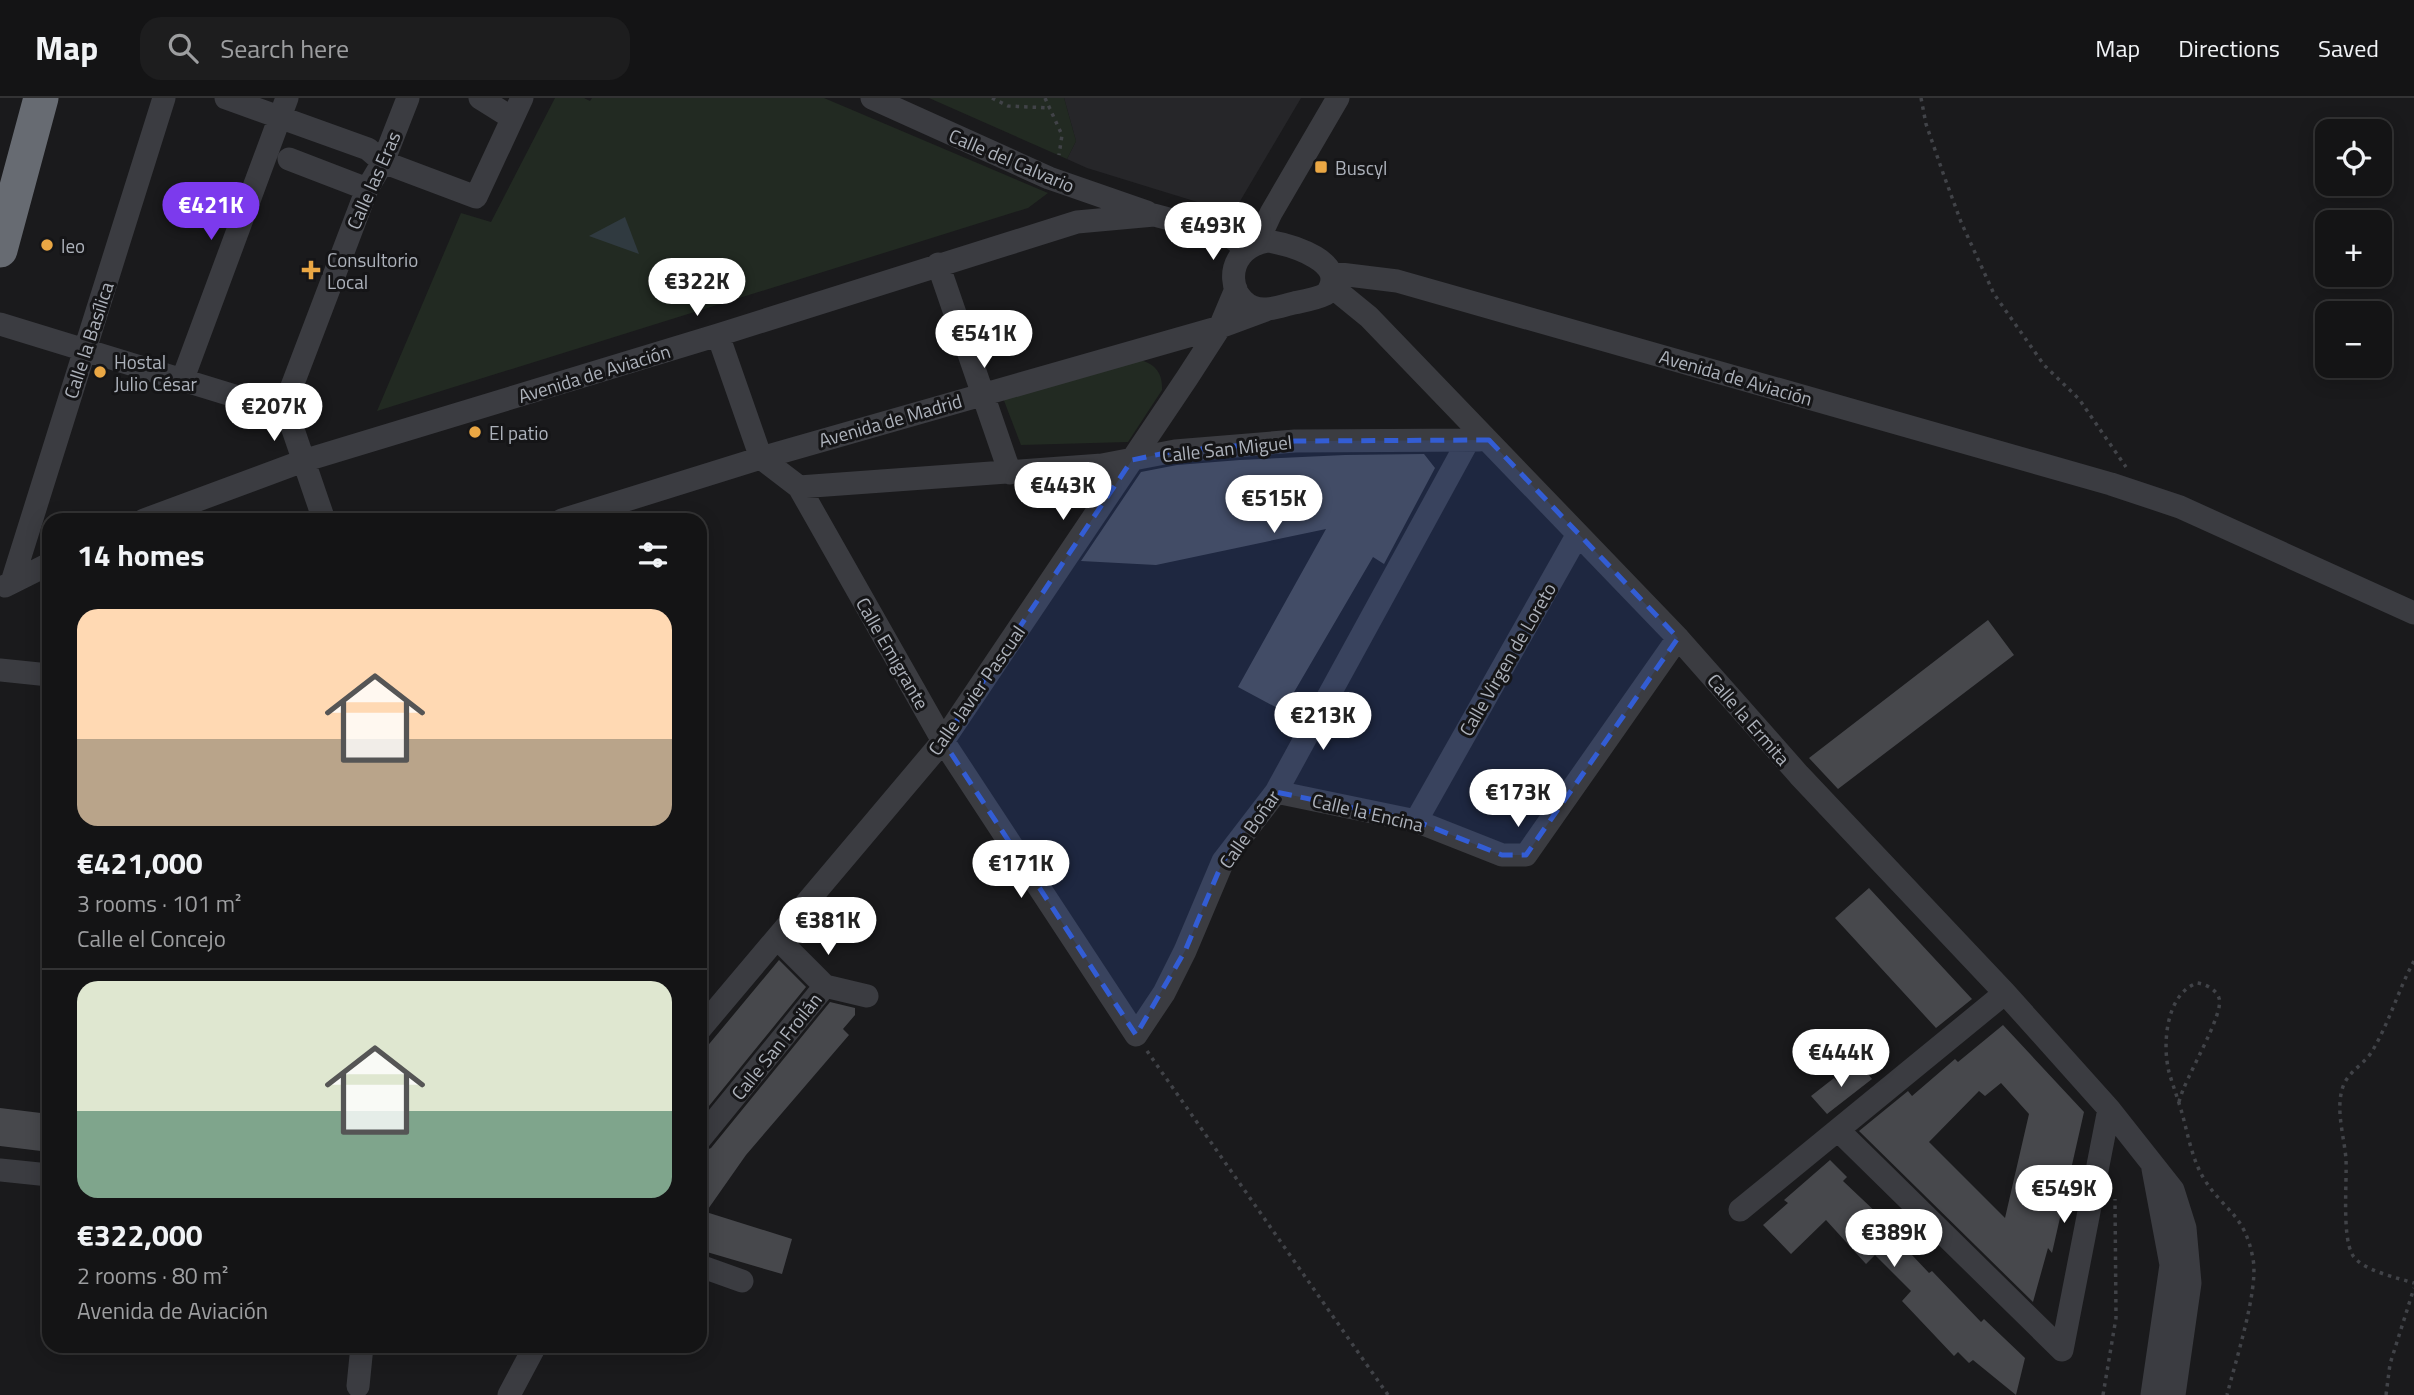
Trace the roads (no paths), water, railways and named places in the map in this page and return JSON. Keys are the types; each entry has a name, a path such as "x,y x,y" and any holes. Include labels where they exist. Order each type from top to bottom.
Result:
{"highway":[{"path":"0,183 24,98"},
{"path":"0,250 41,98"}],"street":[{"name":"Calle la Basílica","path":"6,586 85,350 164,98"},
{"path":"226,98 284,108 368,149 383,162 475,197 517,108 480,98"},
{"name":"Calle las Eras","path":"322,513 288,412 289,394 367,189 383,162 408,98"},
{"name":"Calle del Calvario","path":"872,98 1049,178 1154,215"},
{"path":"1261,245 1271,214 1338,98"},
{"path":"181,381 284,108"},
{"path":"289,159 367,189"},
{"name":"Avenida de Aviación","path":"163,513 303,461 1077,222 1154,215 1324,262 1332,279 1397,281 2099,481 2180,507 2414,613"},
{"name":"Calle Javier Pascual","path":"707,1021 943,741 1220,327 1236,289 1234,270 1237,261 1261,245"},
{"path":"938,264 1010,473"},
{"path":"1220,327 1266,310 1321,297 1332,279"},
{"name":"Calle la Ermita","path":"1332,279 1479,440 1578,534 1678,638 1799,775 2005,993 2109,1109 2173,1191 2185,1228 2190,1283 2174,1395"},
{"path":"1236,289 1250,304 1266,310"},
{"path":"0,324 288,412"},
{"name":"Avenida de Madrid","path":"584,513 761,458 1220,327"},
{"path":"718,335 761,458"},
{"name":"Calle San Miguel","path":"799,487 1101,465 1175,451 1295,441 1479,440"},
{"name":"Calle Boñar","path":"1136,1035 1164,993 1185,951 1223,861 1276,792 1479,440"},
{"name":"Calle Emigrante","path":"761,458 799,487 943,741 1136,1035"},
{"name":"Calle Virgen de Loreto","path":"1416,821 1578,534"},
{"path":"6,586 42,568"},
{"name":"Calle la Encina","path":"1276,792 1416,821 1502,855 1527,855 1678,638"},
{"path":"0,670 42,674"},
{"name":"Calle San Froilán","path":"777,938 825,986 867,996"},
{"name":"Calle San Froilán","path":"707,1130 825,986"},
{"path":"1740,1209 2005,993"},
{"path":"1838,1130 2062,1350 2109,1109"},
{"path":"2152,1166 2171,1265 2152,1395"},
{"path":"0,1170 42,1174"},
{"path":"707,1268 742,1280"},
{"path":"358,1386 361,1353"},
{"path":"509,1395 531,1353"}],"place":[{"name":"Buscyl","path":"1321,167"},
{"name":"leo","path":"47,245"},
{"name":"Consultorio Local","path":"311,270"},
{"name":"Hostal Julio César","path":"100,372"},
{"name":"El patio","path":"475,432"}]}
